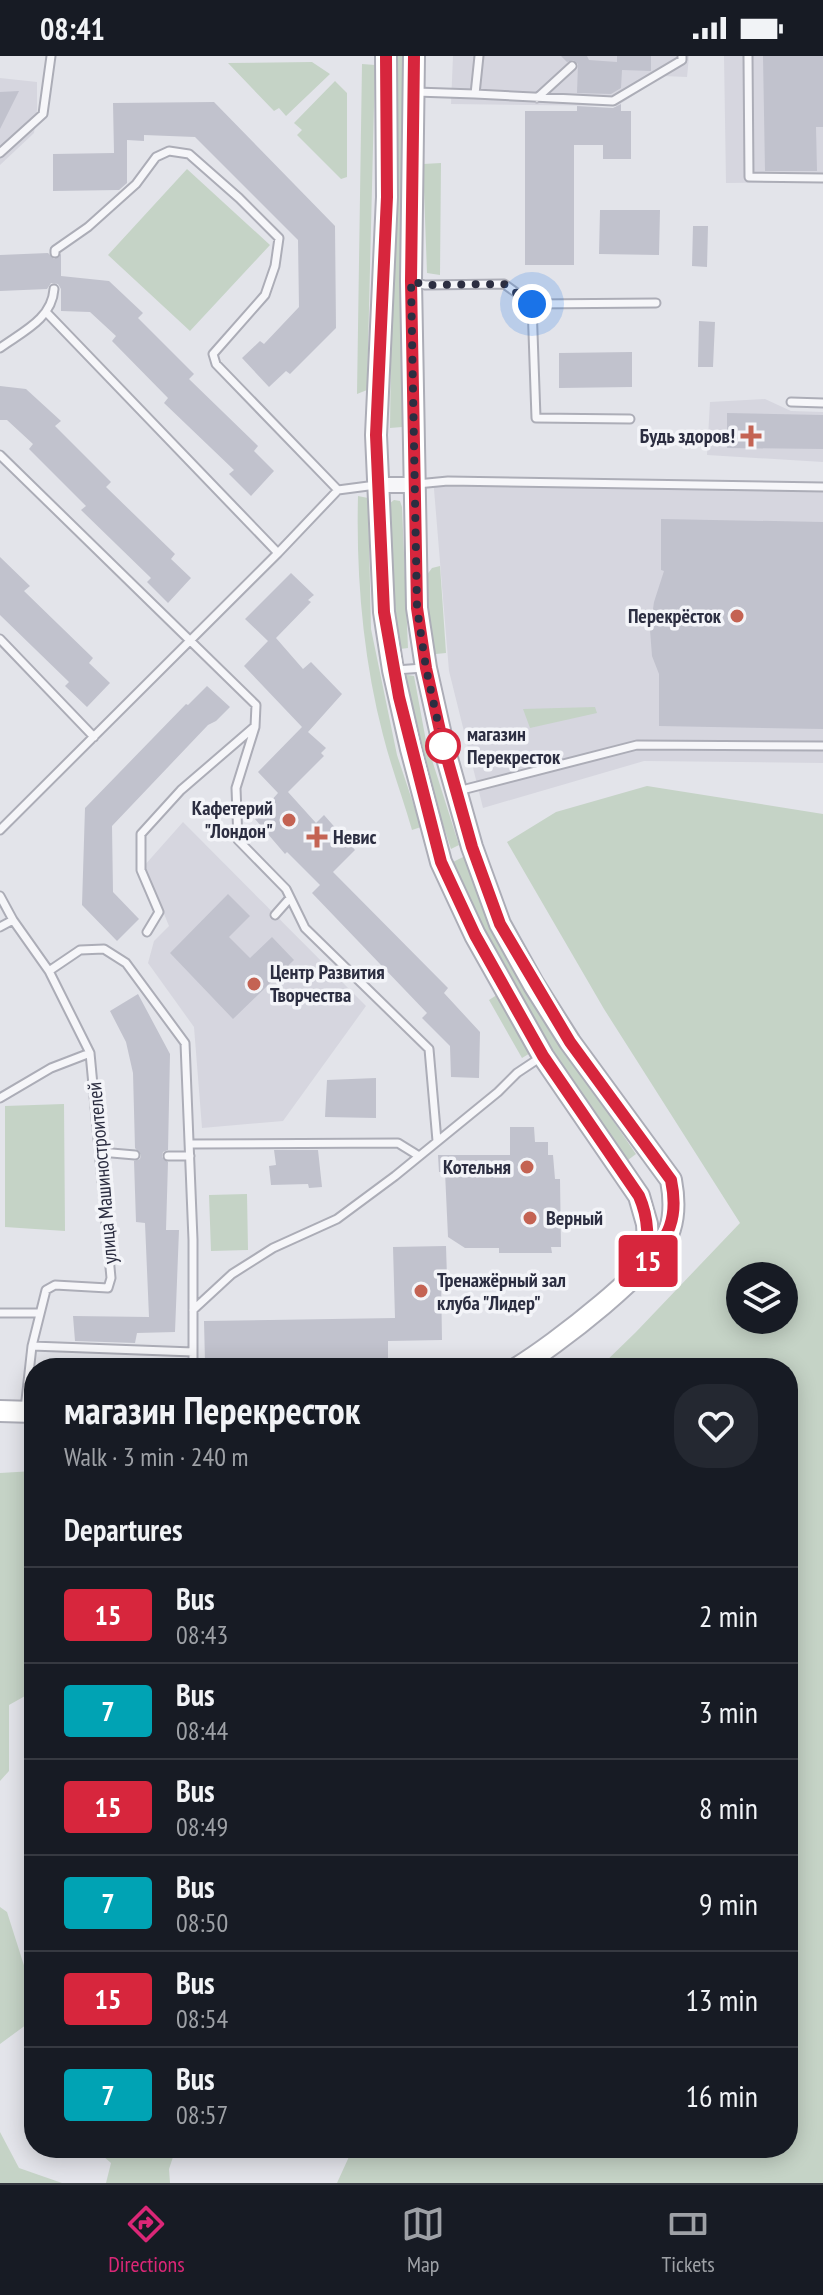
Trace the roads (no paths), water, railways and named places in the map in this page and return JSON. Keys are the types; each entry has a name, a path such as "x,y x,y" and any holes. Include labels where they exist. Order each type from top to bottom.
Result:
{"street":[{"path":"386,56 387,197 376,435 384,612 393,670 441,862 475,935 543,1056 639,1196 648,1233 644,1265"},
{"path":"414,56 411,281 417,608 426,668 456,792 500,924 570,1042 671,1180 674,1196 670,1229 663,1244 590,1315 531,1358"},
{"path":"379,485 415,485"},
{"path":"0,1411 24,1411"}],"lane":[{"path":"0,153 43,114 51,56"},
{"path":"475,94 479,56"},
{"path":"413,92 613,101 682,60 682,56"},
{"path":"748,56 749,177 823,178"},
{"path":"537,98 572,66"},
{"path":"55,253 136,184 156,157 169,151 189,154 215,175 279,238 275,266 265,295 213,354 216,364 338,490"},
{"path":"411,281 425,285 504,284 532,304 656,303"},
{"path":"0,348 47,313 53,303 54,289"},
{"path":"532,304 536,418 630,419"},
{"path":"47,313 278,553"},
{"path":"791,402 823,403"},
{"path":"0,455 256,705 255,727 236,788 238,840 286,889 305,928 429,1049 437,1141"},
{"path":"415,485 448,481 823,487"},
{"path":"0,830 338,490 379,485"},
{"path":"0,639 94,737"},
{"path":"393,670 426,668"},
{"path":"160,935 149,928 159,912 141,870 141,834 181,790 255,727"},
{"path":"456,792 637,745 823,746"},
{"name":"улица Машиностроителей","path":"0,896 49,971 90,1053 111,1278 108,1288 55,1285 46,1290 31,1358"},
{"path":"275,915 290,898"},
{"path":"0,927 13,920"},
{"path":"49,971 80,950 104,949 126,963 185,1043 190,1144 193,1358"},
{"path":"0,1098 51,1068 90,1053"},
{"path":"193,1310 232,1274 273,1248 337,1219 498,1092 517,1073 543,1056"},
{"path":"190,1144 398,1143 419,1156"},
{"path":"100,1152 135,1155"},
{"path":"168,1156 190,1156"},
{"path":"0,1313 39,1313"},
{"path":"32,1346 193,1352"}],"place":[{"name":"Будь здоров!","path":"751,436"},
{"name":"Перекрёсток","path":"737,616"},
{"name":"магазин Перекресток","path":"443,746"},
{"name":"Кафетерий \"Лондон\"","path":"289,820"},
{"name":"Невис","path":"317,837"},
{"name":"Центр Развития Творчества","path":"254,984"},
{"name":"Котельня","path":"527,1167"},
{"name":"Верный","path":"530,1218"},
{"name":"Тренажёрный зал клуба \"Лидер\"","path":"421,1291"}]}
